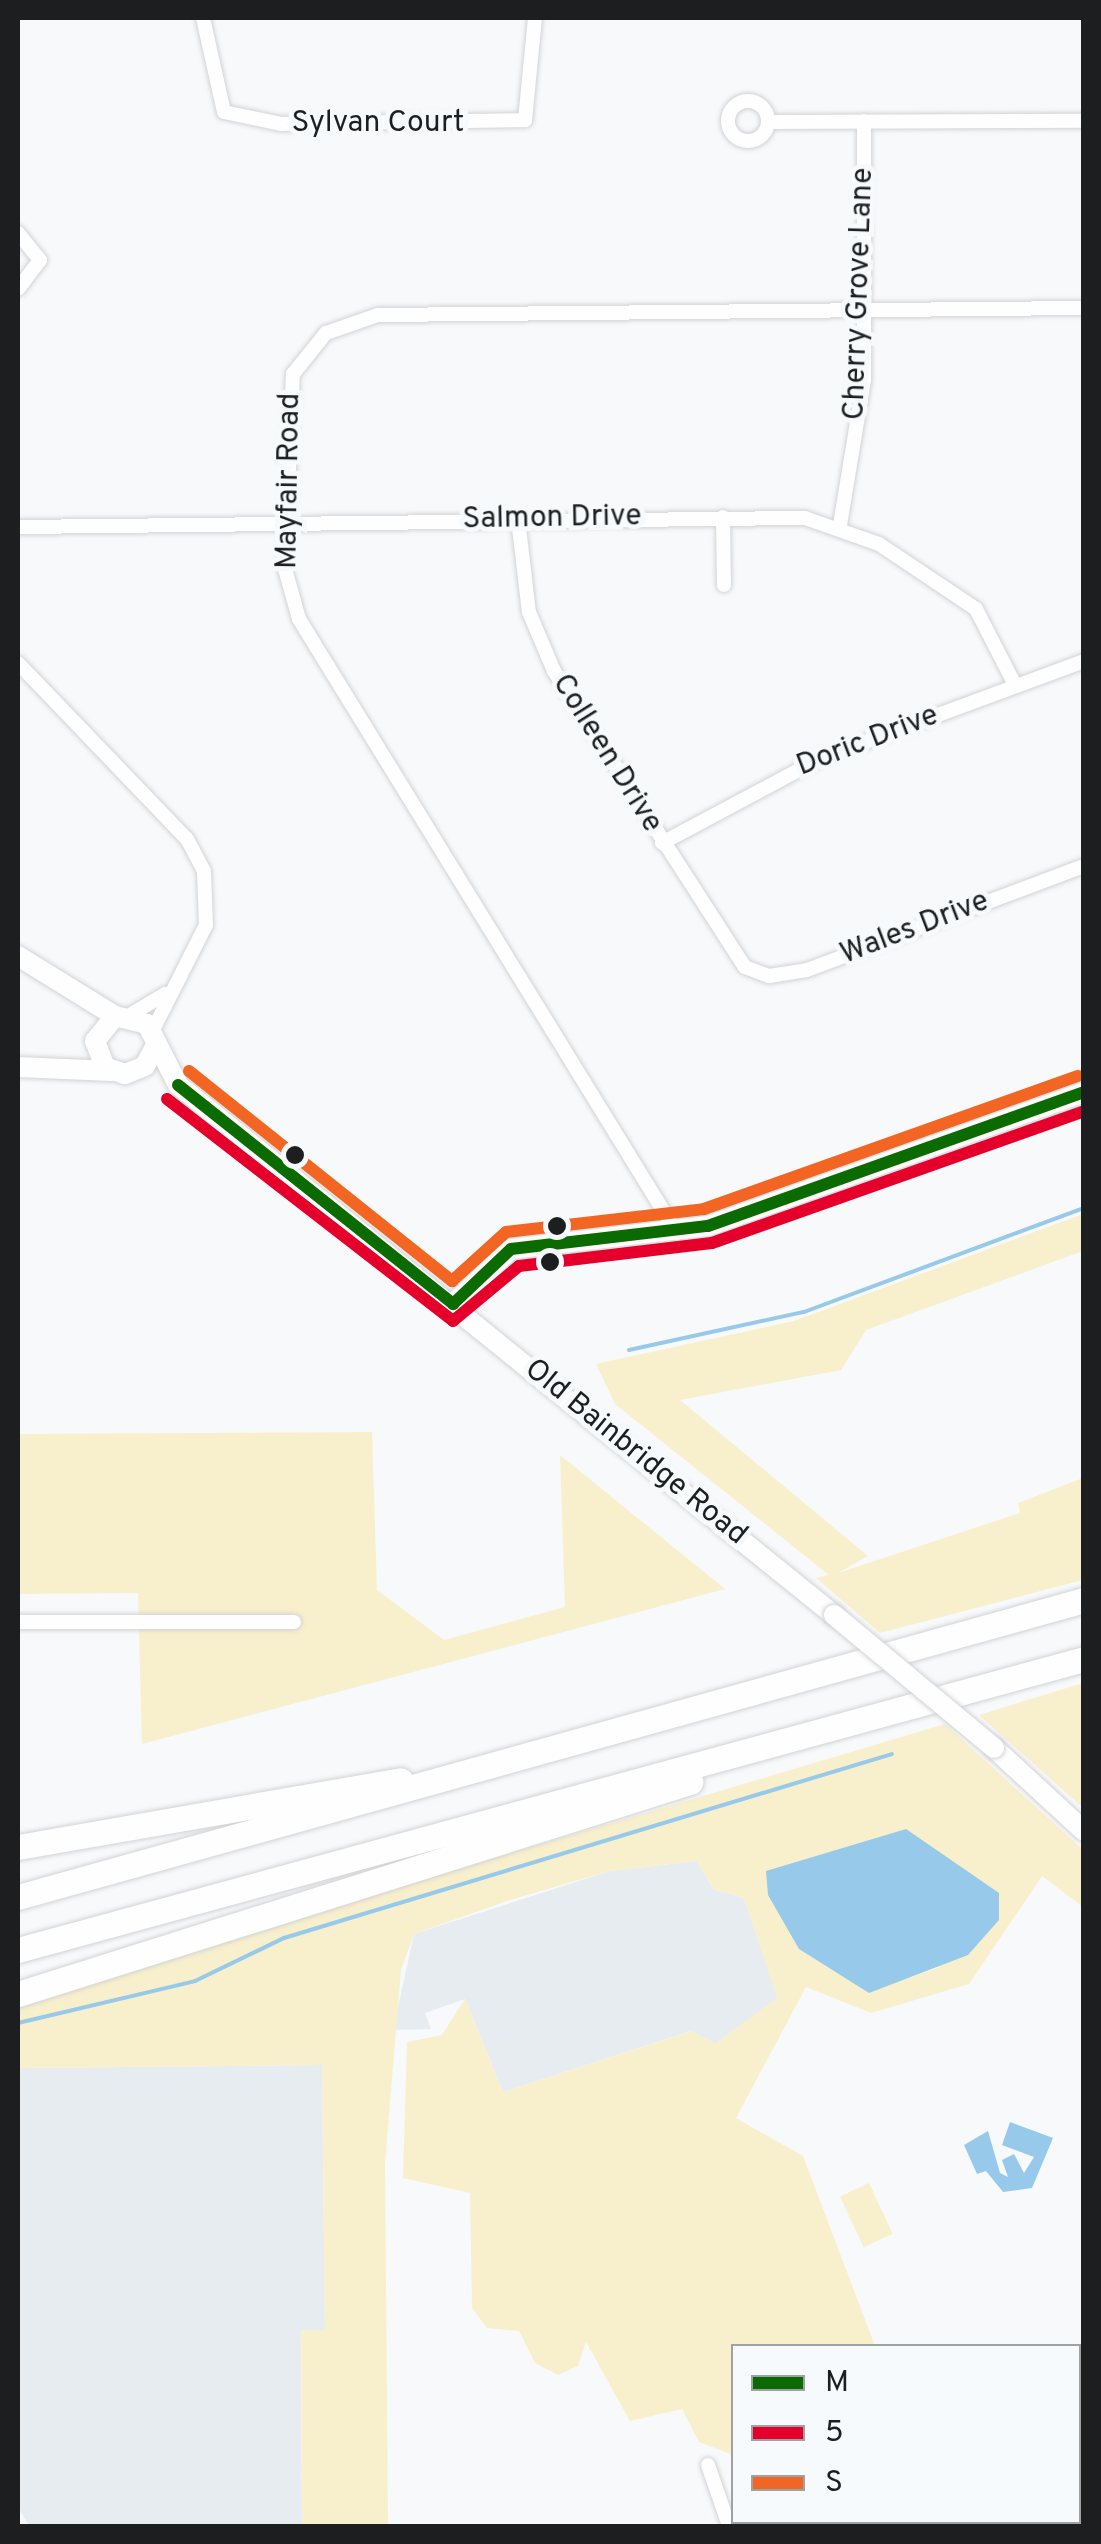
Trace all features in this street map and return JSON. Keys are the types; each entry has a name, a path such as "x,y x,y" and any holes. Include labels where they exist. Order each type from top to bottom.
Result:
{"highway":[{"path":"18,1897 1084,1600"},
{"path":"18,1950 1084,1659"},
{"path":"18,1994 772,1759 810,1736"},
{"path":"18,1847 365,1782 450,1778"}],"main road":[{"path":"18,956 71,998 122,1016 154,1040 139,1070 54,1072 18,1067"},
{"path":"71,998 111,1071"},
{"path":"54,1072 122,1016"},
{"name":"Old Bainbridge Road","path":"154,1040 178,1085"},
{"name":"Old Bainbridge Road","path":"139,1070 178,1085 453,1304 994,1748 1084,1831"},
{"path":"453,1304 511,1248 677,1234 1084,1092"}],"street":[{"name":"Sylvan Court","path":"203,18 224,112 247,123 300,124 525,120 536,18"},
{"name":"Cherry Grove Lane","path":"840,524 864,380 864,121"},
{"path":"768,122 1084,122"},
{"path":"18,233 40,260 18,289"},
{"name":"Mayfair Road","path":"677,1234 309,639 289,591 286,522 293,374 326,333 353,320 1084,308"},
{"path":"724,517 724,585"},
{"name":"Salmon Drive","path":"18,527 724,517 840,524 976,609 1015,686"},
{"name":"Colleen Drive","path":"518,519 540,642 662,844 745,967"},
{"name":"Doric Drive","path":"662,844 819,759 1084,661"},
{"path":"18,663 198,854 206,925 165,993 154,1040"},
{"name":"Wales Drive","path":"745,967 770,976 807,970 1084,866"},
{"path":"122,1016 165,993"},
{"path":"18,1622 294,1622"},
{"path":"708,2466 729,2526"}],"shaded area":[{"path":"1083,1214 1083,1251 866,1330 841,1370 680,1400 868,1556 838,1573 1020,1513 1018,1503 1083,1478 1083,1580 880,1633 816,1578 829,1575 615,1404 596,1364 794,1321"},
{"path":"372,1432 377,1590 444,1640 565,1607 560,1455 725,1589 142,1744 138,1593 18,1594 18,1434"},
{"path":"1083,1683 1084,1801 1081,1806 979,1715"},
{"path":"945,1724 1083,1850 1083,1907 1042,1876 969,1984 871,2013 806,1987 736,2118 803,2156 874,2344 731,2344 731,2454 699,2442 682,2409 630,2421 586,2342 578,2366 558,2375 535,2363 519,2331 487,2328 472,2308 470,2193 403,2178 407,2042 442,2035 465,1999 503,2092 692,2031 715,2044 777,1998 744,1898 713,1889 697,1861 610,1871 414,1934 401,1970 385,2164 388,2526 302,2526 301,2330 325,2330 322,2065 18,2068 18,2000","holes":["799,1949 940,1967 869,1992"]},
{"path":"697,1861 713,1889 744,1898 778,1998 715,2044 691,2031 503,2092 465,1999 425,2013 431,2029 393,2030 414,1934 610,1871"},
{"path":"322,2065 325,2330 301,2331 302,2526 29,2526 18,2507 18,2068"},
{"path":"869,2183 893,2234 864,2247 840,2197"}],"water":[{"path":"906,1829 999,1893 999,1920 968,1955 869,1993 799,1949 768,1895 766,1871"},
{"path":"1010,2122 1053,2138 1032,2188 1003,2192 986,2171 977,2174 964,2145 988,2131 1000,2173 1008,2177 1002,2160 1014,2154 1024,2173 1034,2157 1002,2145"}],"waterway":[{"path":"629,1350 804,1312 1084,1208"},
{"path":"18,2023 195,1981 284,1938 892,1754"}],"transit line":[{"name":"S","path":"189,1071 452,1281 506,1232 704,1209 1078,1076"},
{"name":"M","path":"178,1085 453,1304 511,1249 708,1226 1084,1092"},
{"name":"5","path":"167,1099 453,1321 519,1266 712,1243 1084,1111"}]}
